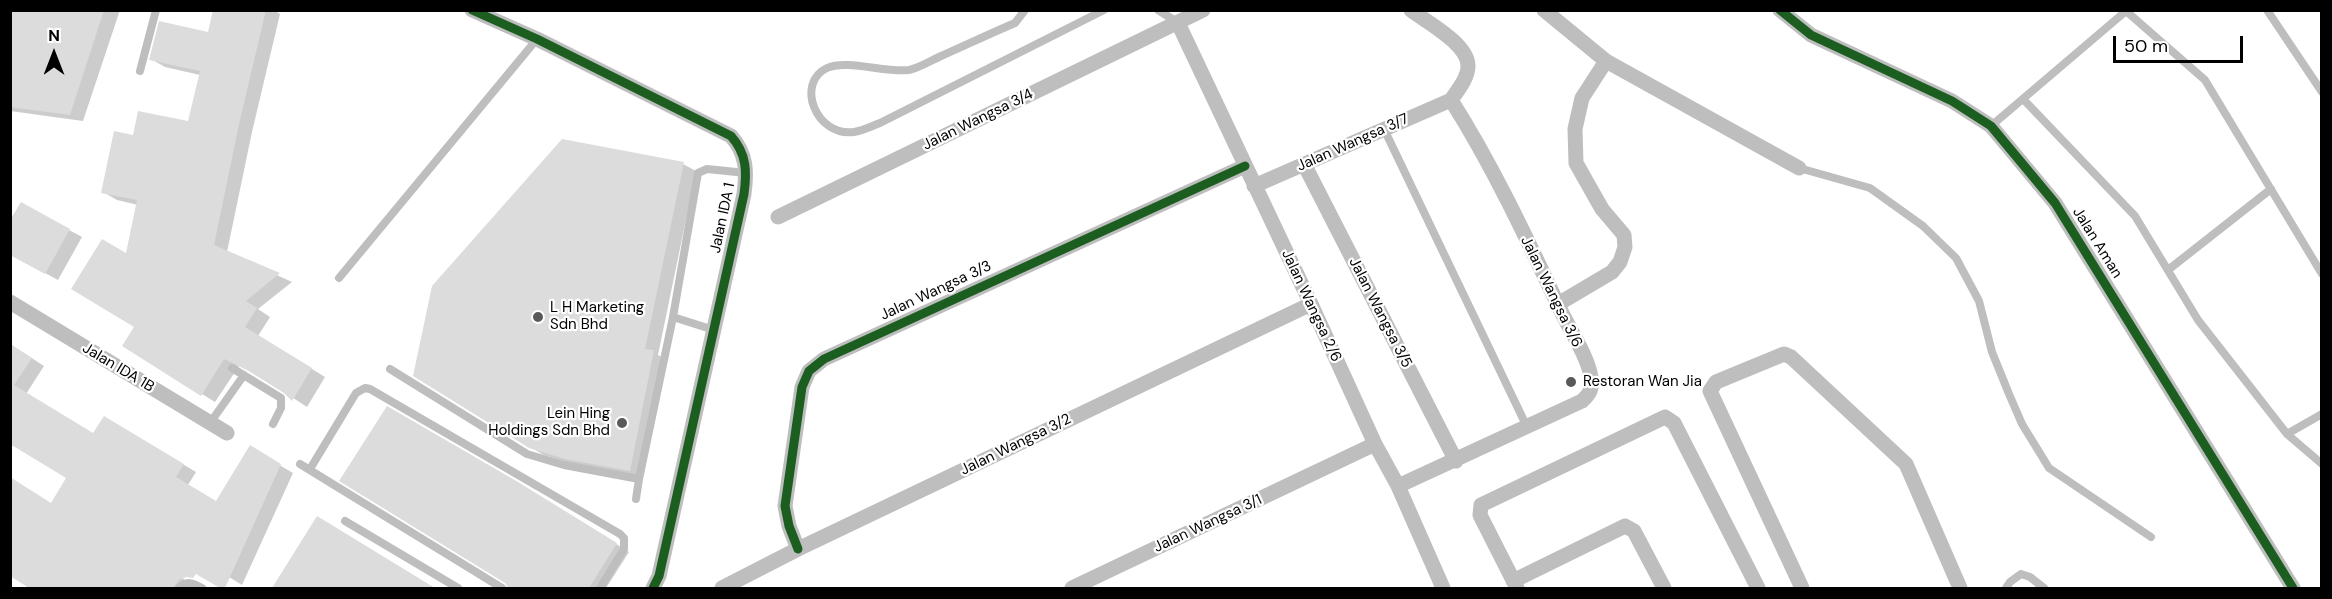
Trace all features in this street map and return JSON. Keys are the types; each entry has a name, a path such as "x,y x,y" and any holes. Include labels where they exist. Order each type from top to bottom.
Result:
{"street":[{"name":"Jalan IDA 1","path":"472,10 537,39 731,136 739,146 745,160 747,173 744,194 659,576 653,588"},
{"name":"Jalan Wangsa 3/4","path":"778,217 1203,10"},
{"path":"1411,10 1463,49 1468,65 1465,78 1451,100"},
{"path":"1544,10 1606,61 1799,168"},
{"name":"Jalan Aman","path":"1780,10 1811,35 1952,101 1991,126 2055,203 2293,588"},
{"name":"Jalan Wangsa 2/6","path":"1178,23 1375,444 1398,486 1437,587"},
{"path":"1558,304 1612,272 1620,262 1625,247 1624,235 1602,209 1576,163 1577,113 1582,98 1606,61"},
{"name":"Jalan Wangsa 3/7","path":"1254,186 1451,100"},
{"name":"Jalan Wangsa 3/6","path":"1398,486 1582,401 1588,396 1591,388 1590,371 1558,304 1477,141 1451,100"},
{"name":"Jalan Wangsa 3/5","path":"1304,164 1456,461"},
{"name":"Jalan Wangsa 3/3","path":"798,549 789,526 785,506 801,387 809,370 824,359 1245,166"},
{"name":"Jalan IDA 1B","path":"10,302 226,433"},
{"name":"Jalan Wangsa 3/2","path":"722,588 798,549 1311,304"},
{"path":"1802,588 1710,391 1716,382 1784,354 1791,357 1906,464 1960,588"},
{"path":"1664,588 1634,531 1625,526 1515,585 1480,515 1481,505 1665,417 1674,423 1758,588"},
{"name":"Jalan Wangsa 3/1","path":"1072,588 1375,444"}],"lane":[{"path":"140,71 156,10"},
{"path":"1025,10 1015,23 911,69 885,71 843,65 827,68 815,79 812,94 814,109 821,123 836,130 854,133 880,123 1104,10"},
{"path":"1158,10 1178,23"},
{"path":"2267,10 2322,92"},
{"path":"1991,126 2126,11 2205,80 2322,274"},
{"path":"339,278 537,39"},
{"path":"2023,99 2135,216 2198,320 2287,434 2322,464"},
{"path":"1384,129 1527,427"},
{"path":"1799,168 1870,188 1923,226 1956,258 1979,301 1992,352 2008,394 2022,424 2049,468 2151,537"},
{"path":"636,500 673,317 698,172 707,169 747,173"},
{"path":"2168,270 2271,189"},
{"path":"673,317 714,330"},
{"path":"232,368 281,398 281,408 273,424"},
{"path":"390,369 527,453 564,465 639,479"},
{"path":"210,423 244,375"},
{"path":"310,469 356,393 365,387 370,389 620,534 624,538 624,549 600,588"},
{"path":"2287,434 2322,414"},
{"path":"300,464 502,588"},
{"path":"345,521 458,588"},
{"path":"2006,588 2021,574 2030,577 2044,588"},
{"path":"179,588 189,582 202,588"}],"building":[{"path":"10,10 104,10 70,115 10,107"},
{"path":"213,10 266,10 214,245 280,273 246,301 257,308 245,327 312,368 292,401 284,393 247,370 224,359 201,396 122,346 134,327 71,289 102,239 126,253 137,200 101,193 114,131 133,135 138,111 188,121 200,71 149,60 159,21 208,32"},
{"name":"L H Marketing Sdn Bhd","path":"562,139 684,162 645,349 654,350 630,471 565,459 529,448 413,376 432,286"},
{"path":"21,202 70,229 45,274 10,255 10,220"},
{"path":"10,344 32,358 14,385 93,433 104,416 184,464 176,477 216,501 250,445 281,464 225,588 220,588 196,574 193,578 186,577 179,580 173,588 29,588 10,576 10,477 51,503 66,478 10,444"},
{"path":"387,406 617,543 589,588 508,588 505,583 339,481"},
{"path":"317,516 435,588 272,588"}],"cycle path":[{"path":"472,10 537,39 731,136 743,156 744,194 659,576 653,588"},
{"path":"1780,10 1811,35 1952,101 1991,126 2055,203 2293,588"},
{"path":"798,549 789,526 785,506 802,387 809,371 824,359 1245,166"}],"place":[{"name":"L H Marketing Sdn Bhd","path":"538,317"},
{"name":"Restoran Wan Jia","path":"1571,382"},
{"name":"Lein Hing Holdings Sdn Bhd","path":"622,423"}]}
